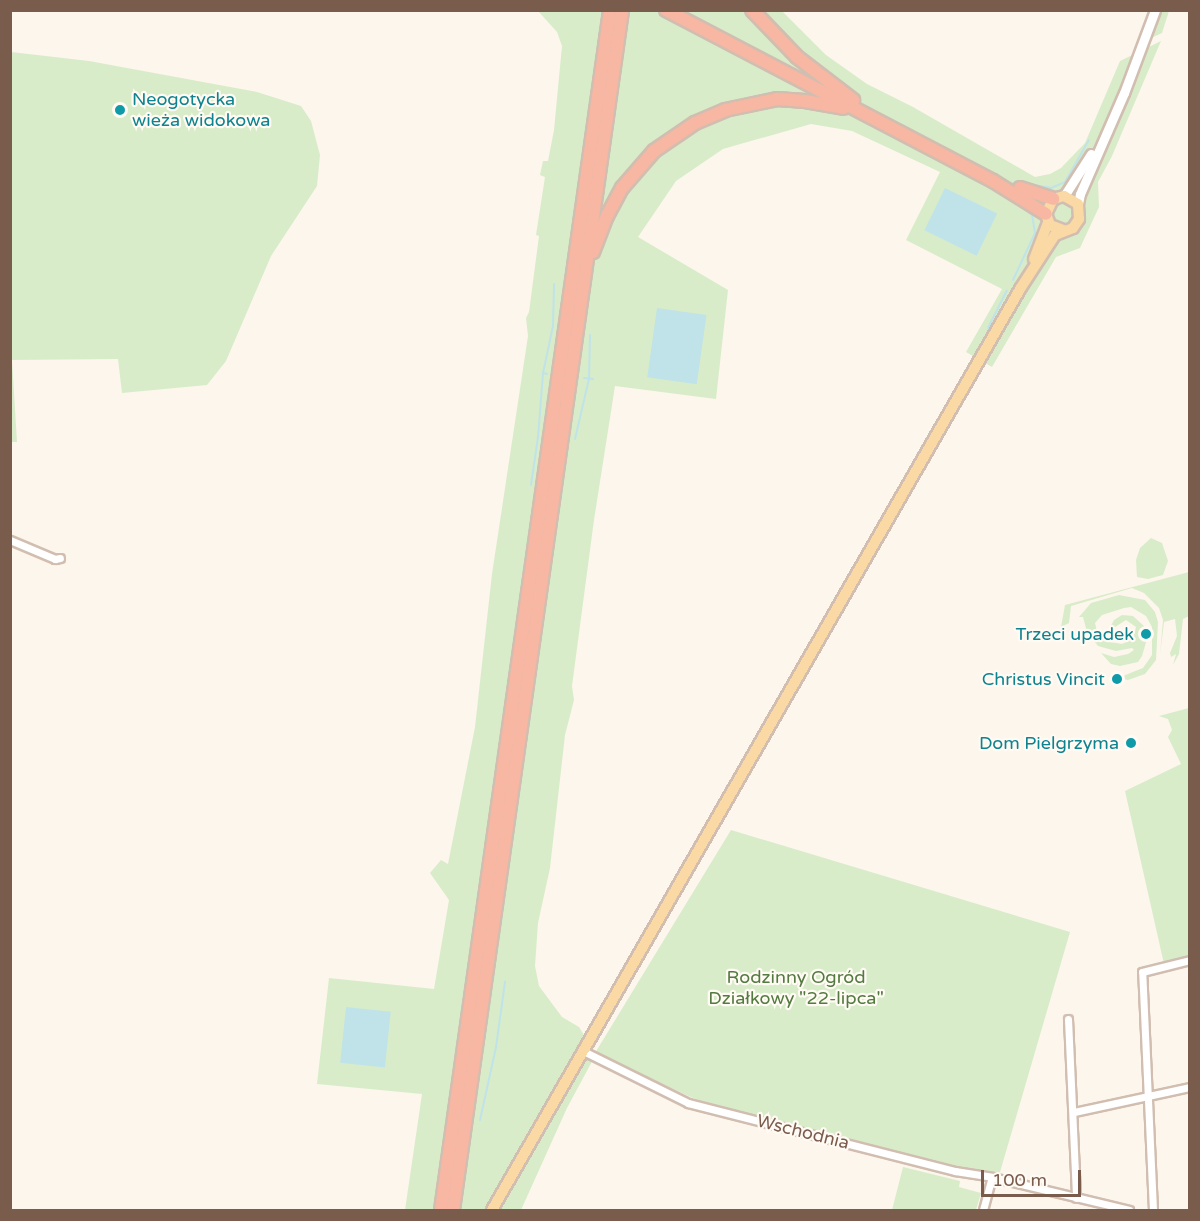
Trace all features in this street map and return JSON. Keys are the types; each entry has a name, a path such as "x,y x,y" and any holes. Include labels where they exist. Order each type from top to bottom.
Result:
{"highway":[{"path":"441,1210 610,10"},
{"path":"453,1210 622,10"},
{"path":"666,10 1030,193 1058,197"},
{"path":"682,10 1011,190 1047,218"},
{"path":"752,10 797,57 856,106"},
{"path":"585,274 607,216 622,188 654,151 695,123 725,110 777,99 856,106"}],"main road":[{"path":"492,1210 1023,284 1055,235 1077,224 1080,214 1078,204 1080,194 1155,10"},
{"path":"1023,284 1047,218 1058,197 1111,121"},
{"path":"1058,197 1078,204"},
{"path":"1047,218 1053,227 1063,230"}],"street":[{"path":"10,540 55,559 60,558"},
{"path":"1153,1210 1142,972 1190,960"},
{"path":"1068,1018 1074,1112 1076,1198"},
{"name":"Wschodnia","path":"583,1051 688,1103 955,1171 992,1177 1076,1198 1102,1207 1129,1210"},
{"path":"1074,1112 1190,1087"},
{"path":"983,1210 992,1177"}],"green space":[{"name":"Rodzinny Ogród Działkowy \"22-lipca\"","path":"538,11 782,11 826,55 867,84 913,107 1035,177 1050,174 1061,168 1085,143 1120,61 1161,41 1112,156 1098,182 1099,207 1080,248 1056,257 992,367 966,352 1002,289 906,240 940,172 852,131 811,124 723,149 676,181 638,237 728,290 716,399 615,386 594,520 572,686 574,700 565,735 550,868 538,923 535,966 539,986 562,1017 579,1027 595,1053 731,830 1070,932 998,1179 704,1103 596,1054 567,1108 521,1210 405,1210 422,1094 317,1084 329,978 434,989 449,900 430,873 441,860 448,864 475,727 492,574 528,336 526,318 529,312 539,236 536,235 545,177 540,175 543,161 548,161 554,130 562,46 557,32"},
{"path":"1160,11 1169,11 1162,33 1151,38"},
{"path":"11,52 89,61 257,92 301,106 311,121 320,155 317,186 271,256 226,361 207,385 122,393 118,359 12,360 17,442 10,442"},
{"path":"1151,538 1162,543 1168,561 1163,575 1148,579 1137,577 1136,560 1140,548"},
{"path":"1189,572 1189,616 1183,619 1179,654 1173,665 1176,654 1171,657 1170,653 1177,636 1175,619 1164,622 1160,655 1163,620 1159,608 1144,593 1132,588 1071,606 1069,623 1061,627 1065,605"},
{"path":"1119,595 1145,600 1155,612 1158,622 1156,660 1145,674 1128,680 1118,678 1143,668 1152,655 1152,627 1146,616 1131,607 1102,615 1095,623 1098,636 1104,641 1122,644 1133,639 1136,627 1126,620 1112,629 1113,634 1107,633 1114,620 1122,615 1133,616 1144,626 1147,639 1142,656 1138,662 1120,666 1111,664 1101,653 1114,657 1134,650 1132,648 1116,651 1098,646 1087,632 1083,617 1079,617 1091,603"},
{"path":"1189,708 1189,956 1164,964 1125,791 1181,764 1168,737 1172,730 1168,719 1159,716"},
{"path":"903,1167 960,1181 959,1187 981,1193 976,1210 892,1210"}],"water":[{"path":"945,188 997,213 977,256 924,230"},
{"path":"657,308 707,315 697,384 647,377"},
{"path":"346,1007 391,1012 385,1067 340,1063"}],"waterway":[{"path":"1033,185 1051,188 1065,182 1089,140"},
{"path":"1013,280 1035,233 1032,215 1022,207 1023,205"},
{"path":"547,374 543,373 553,326 554,284"},
{"path":"988,328 1007,290"},
{"path":"575,439 589,379 590,335"},
{"path":"531,485 538,437 543,373"},
{"path":"584,378 593,379"},
{"path":"480,1120 496,1047 505,982"}],"place":[{"name":"Neogotycka wieża widokowa","path":"120,110"},
{"name":"Trzeci upadek","path":"1146,634"},
{"name":"Christus Vincit","path":"1117,679"},
{"name":"Dom Pielgrzyma","path":"1131,743"}]}
